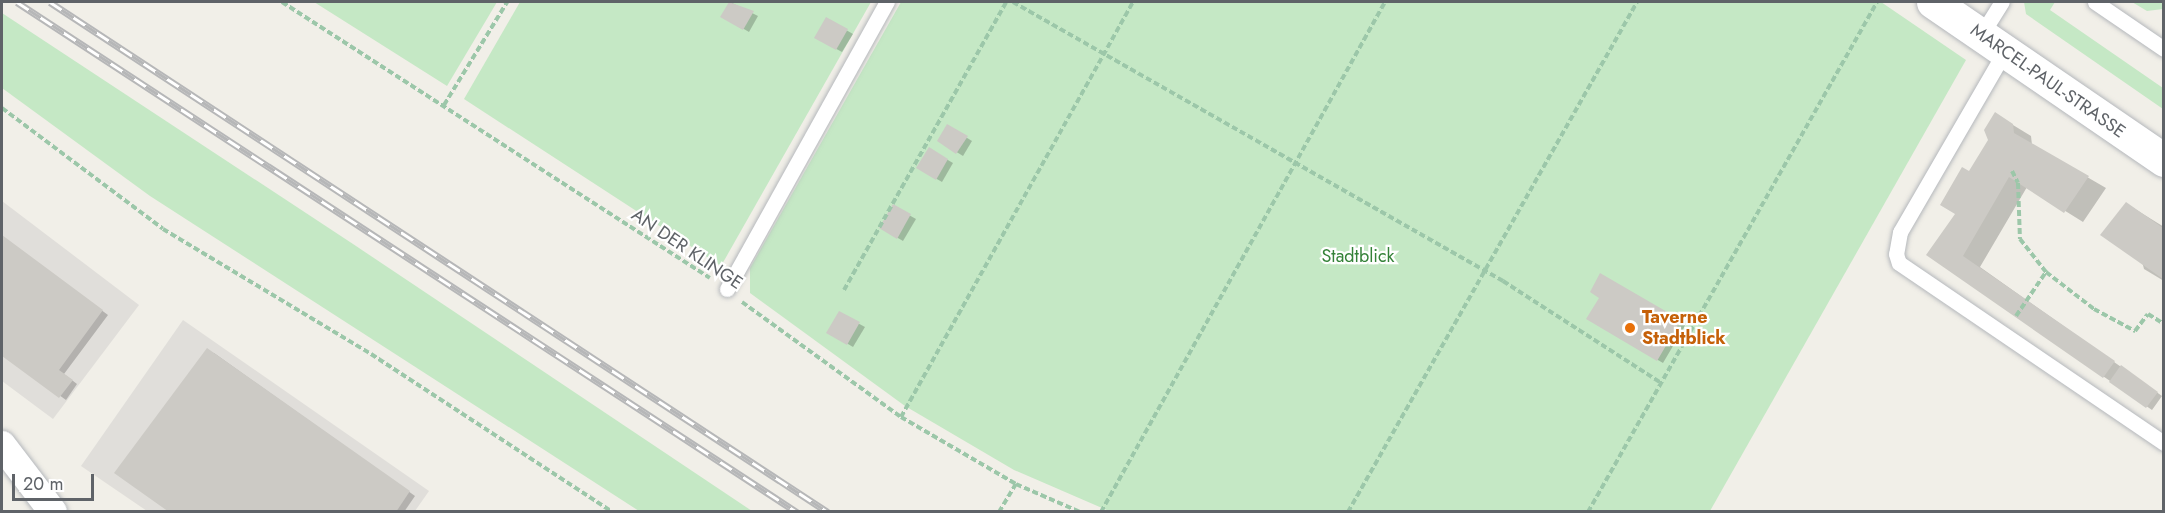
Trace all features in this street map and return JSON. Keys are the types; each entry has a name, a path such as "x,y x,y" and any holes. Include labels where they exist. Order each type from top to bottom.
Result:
{"street":[{"name":"MARCEL-PAUL-STRASSE","path":"1933,2 2163,160"},
{"path":"2,446 53,512"}],"lane":[{"path":"727,289 887,2"},
{"path":"2002,2 1993,43 1900,232 1896,254 1899,263 2163,443"},
{"path":"2095,2 2163,49"}],"path":[{"name":"AN DER KLINGE","path":"282,2 727,289 765,323 901,417 1016,484 1080,512"},
{"path":"444,105 507,2"},
{"path":"844,290 1006,2"},
{"path":"1013,2 1294,165 1484,271 1661,383"},
{"path":"901,417 1133,2"},
{"path":"1101,512 1385,2"},
{"path":"1348,512 1637,2"},
{"path":"1588,512 1877,2"},
{"path":"2,108 164,229 371,354 612,512"},
{"path":"2012,171 2018,183 2020,239 2046,272 2094,309 2135,332 2148,314 2163,324"},
{"path":"2004,334 2046,272"},
{"path":"999,511 1016,484"}],"shaded area":[{"path":"2,201 139,305 53,419 2,381"},
{"path":"183,320 429,491 415,511 147,511 81,466"}],"green space":[{"path":"314,2 497,2 447,86"},
{"path":"520,2 871,2 721,266 464,99"},
{"name":"Stadtblick","path":"901,2 1881,2 1966,60 1710,511 1109,511 1014,470 905,406 750,293 750,268"},
{"path":"2024,2 2055,2 2050,10 2163,88 2163,109 2026,14"},
{"path":"2132,2 2163,2 2163,9 2147,11"},
{"path":"2,13 752,511 639,511 150,196 2,88"}],"building":[{"path":"729,2 754,11 743,30 720,17"},
{"path":"826,17 848,29 836,50 814,38"},
{"path":"1995,112 2013,124 2014,133 2089,176 2064,213 2009,177 1963,256 2115,361 2103,378 1926,255 1955,214 1940,205 1962,167 1969,171 1988,140 1984,130"},
{"path":"947,124 968,136 956,154 937,141"},
{"path":"929,147 948,159 936,180 916,168"},
{"path":"2126,202 2163,228 2163,279 2100,235"},
{"path":"893,204 911,214 897,239 879,228"},
{"path":"2,235 103,310 59,370 73,380 59,398 2,356"},
{"path":"1600,273 1681,320 1657,361 1586,319 1599,298 1590,292"},
{"path":"839,311 860,322 847,345 826,333"},
{"path":"207,348 410,491 396,512 169,512 114,473"},
{"path":"2121,365 2158,392 2146,408 2109,382"}],"railway":[{"path":"17,2 797,512"},
{"path":"50,2 828,512"}],"place":[{"name":"Taverne Stadtblick","path":"1630,328"}]}
